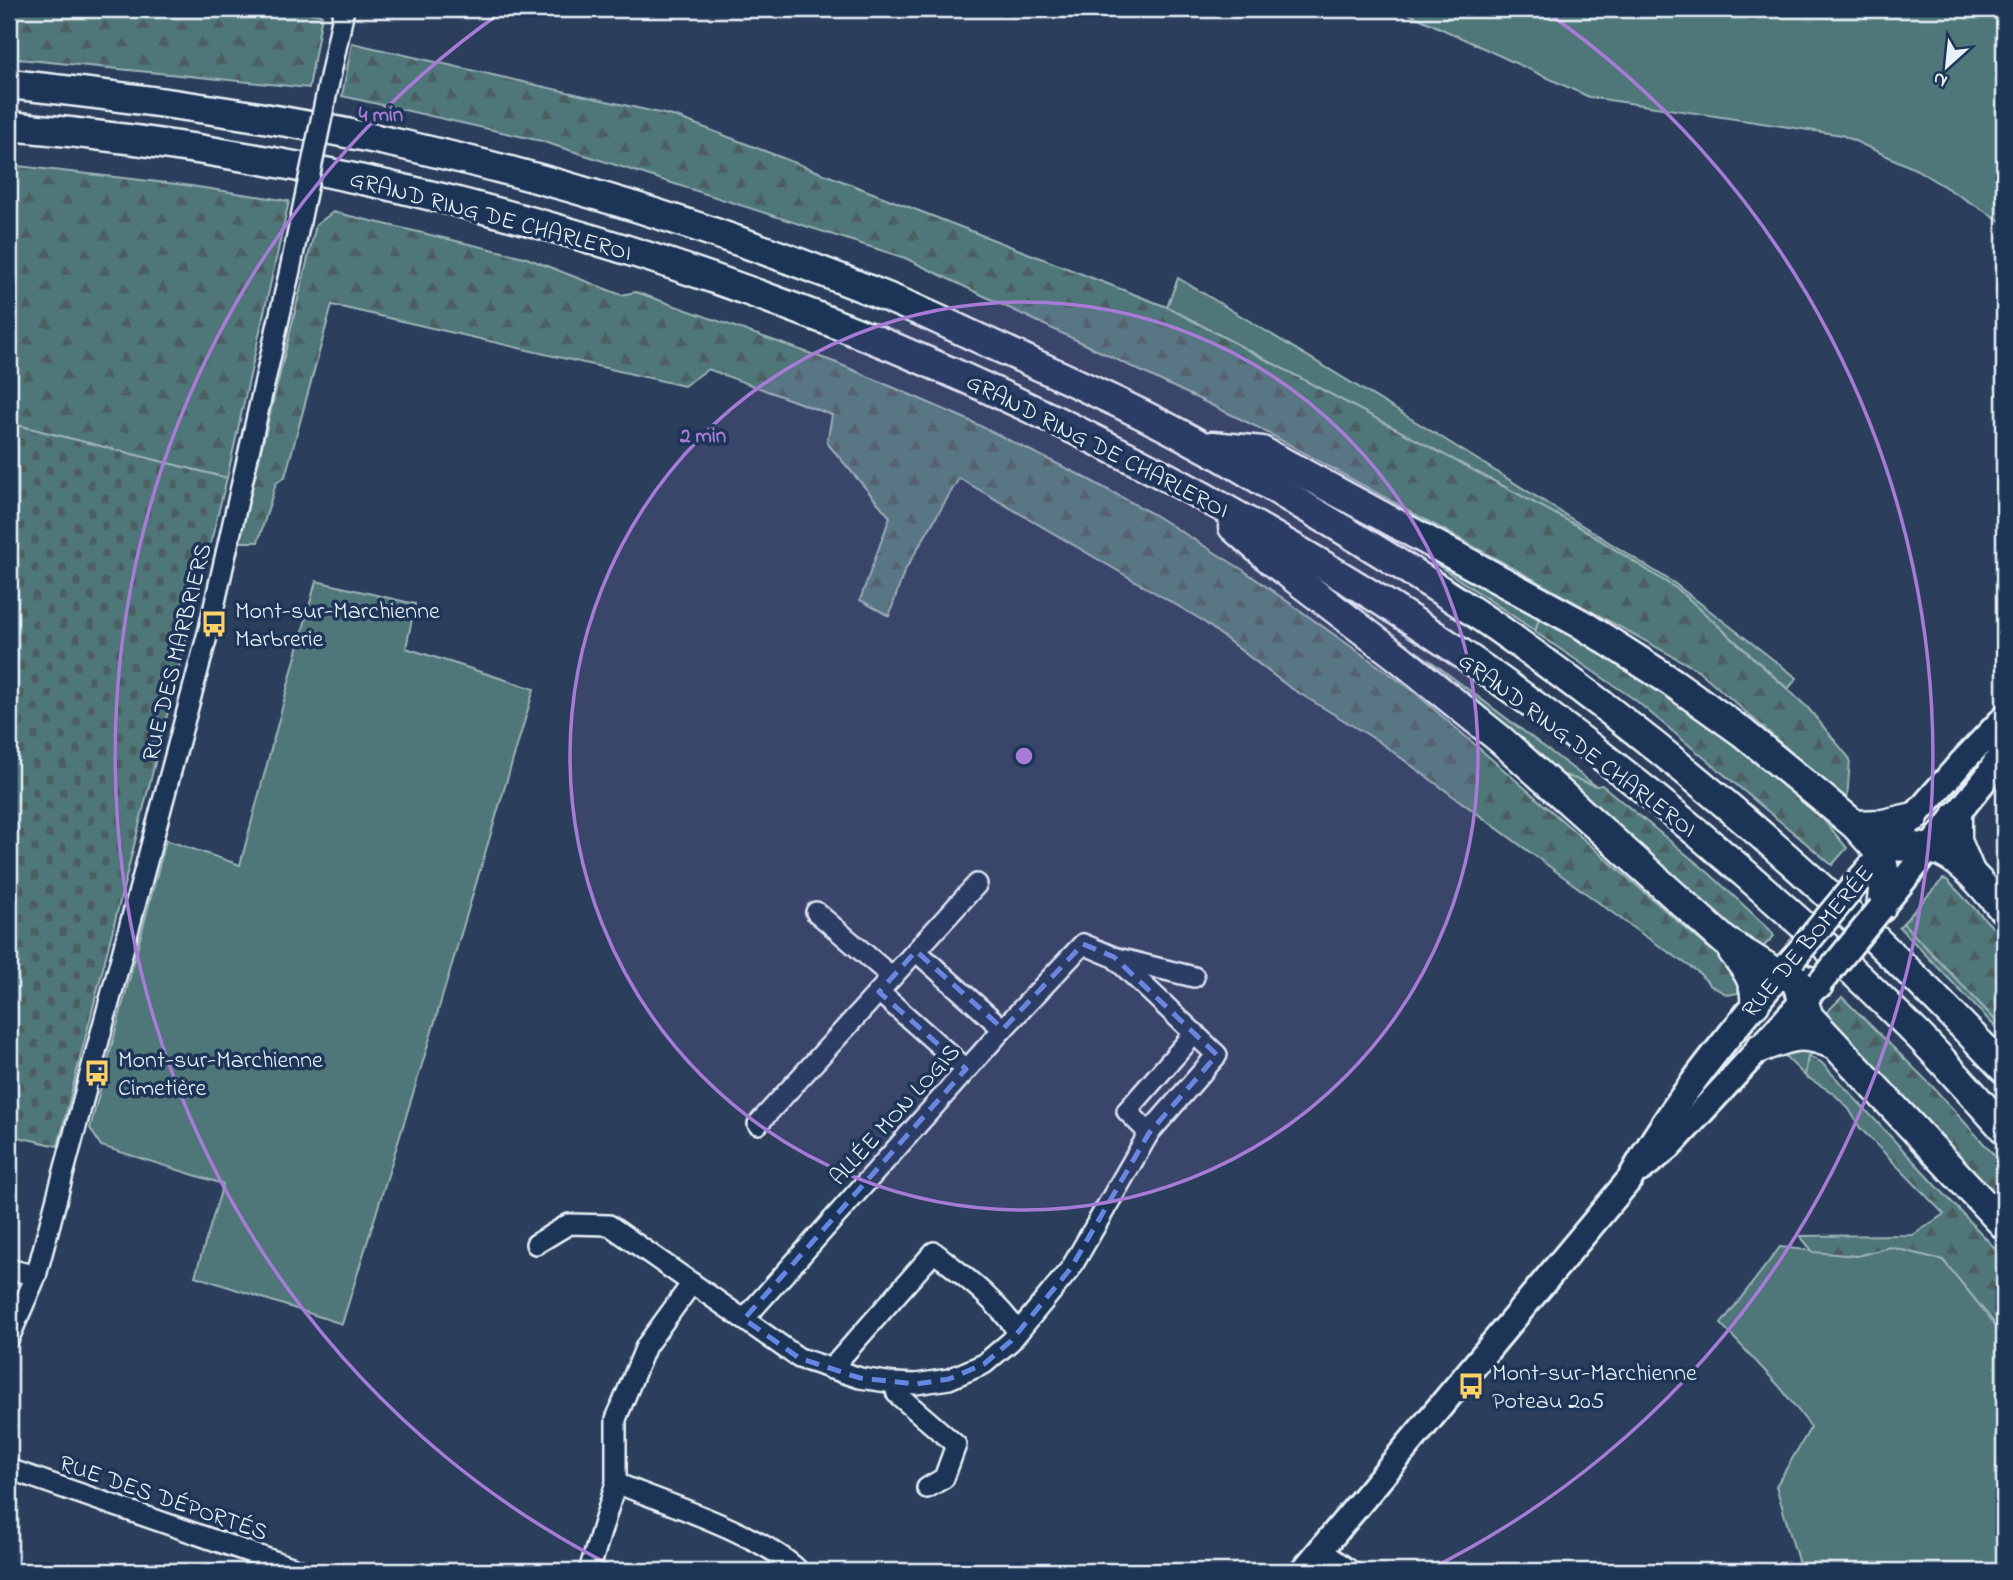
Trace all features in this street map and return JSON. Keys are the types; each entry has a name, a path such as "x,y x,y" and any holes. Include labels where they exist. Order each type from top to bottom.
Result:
{"highway":[{"name":"GRAND RING DE CHARLEROI","path":"9,84 96,93 275,120 404,145 568,187 732,240 895,300 1202,445 1351,534 1494,626 1633,728 1762,835 1856,919 1948,1009 2004,1069"},
{"name":"GRAND RING DE CHARLEROI","path":"9,126 89,133 267,160 392,186 557,227 718,279 880,340 1034,409 1183,484 1332,570 1469,658 1609,762 1736,866 1922,1039 2004,1129"},
{"path":"1202,445 1262,451 1583,625 1672,682 1742,732 1855,825 1882,878 1929,849 1944,853 1970,872 2004,910"},
{"path":"1183,484 1272,561 1501,740 1725,941 1752,978 1756,990 1755,1004"},
{"path":"1956,815 1957,841 1970,872"},
{"path":"1855,825 1883,824 1914,817"},
{"path":"1725,941 1798,979 1810,1017 2004,1225"},
{"path":"1760,1048 1785,1038 1802,1035 1837,1046"}],"main road":[{"name":"RUE DE BOMERÉE","path":"1303,1571 1630,1179 1669,1147 1760,1048 1798,979 1882,878 1914,817 2004,718"},
{"name":"RUE DE BOMERÉE","path":"1630,1179 1652,1139 1747,1012 1755,1004 1798,979 1882,878 1929,849 1987,777 2004,749"}],"street":[{"name":"RUE DES MARBRIERS","path":"9,1338 36,1276 209,629 290,270 344,9"},
{"path":"758,1124 978,884"},
{"path":"816,912 892,977"},
{"name":"ALLÉE MON LOGIS","path":"744,1319 966,1069 1083,944 1114,957"},
{"path":"916,951 1003,1029"},
{"path":"1114,957 1194,976"},
{"path":"536,1244 569,1224 609,1225 799,1359 860,1378 916,1384 949,1379 984,1364 1011,1341 1072,1268 1149,1133 1217,1055 1114,957"},
{"path":"879,992 966,1069"},
{"path":"1149,1133 1127,1111 1195,1034"},
{"path":"831,1369 934,1252 1004,1312 1018,1332"},
{"path":"9,1269 36,1276"},
{"path":"589,1571 616,1483 616,1419 646,1346 692,1283"},
{"path":"894,1383 897,1394 956,1445 944,1478 927,1488"},
{"name":"RUE DES DÉPORTÉS","path":"9,1469 294,1570"},
{"path":"616,1483 736,1532 776,1553 799,1571"},
{"path":"1321,1550 1351,1571"}],"highlighted area":[{"path":"1083,944 1114,957 1217,1055 1149,1133 1071,1268 1011,1341 984,1364 949,1379 916,1384 860,1378 799,1358 744,1319 966,1069 879,992 916,951 1003,1029"}],"green space":[{"path":"9,9 287,9 322,15 309,88 9,58"},
{"path":"1399,9 2004,9 2004,223 1917,170 1842,135 1589,97"},
{"path":"352,43 677,117 1167,307 1576,525 1680,591 1808,708 1850,759 1847,801 1698,670 1257,427 905,258 541,141 342,96"},
{"path":"9,165 185,185 289,201 227,478 9,423"},
{"path":"333,212 524,257 621,295 636,292 837,363 966,419 1153,514 1243,570 1411,689 1736,972 1740,981 1738,993 1728,995 1711,986 1698,972 1636,930 1378,741 1289,687 1200,619 959,478 904,572 889,616 860,600 890,517 827,443 832,415 708,369 684,386 332,305 285,477 276,483 258,542 239,542 316,225"},
{"path":"1178,278 1441,437 1674,583 1797,678 1788,689 1680,591 1576,525 1167,307"},
{"path":"9,423 227,478 58,1146 9,1135"},
{"path":"1430,555 1539,619 1535,631 1424,556"},
{"path":"316,581 415,604 406,648 534,689 342,1324 195,1276 223,1184 101,1146 90,1128 166,840 240,865"},
{"path":"1539,619 1647,680 1719,733 1823,819 1847,848 1832,865 1634,699 1535,632"},
{"path":"1398,639 1596,786 1561,774 1427,661 1423,664 1398,644"},
{"path":"1561,774 1596,786 1602,785 1710,874 1774,936 1758,952"},
{"path":"1943,879 2004,939 2004,1029 1903,923"},
{"path":"1903,923 2004,1029 2004,1036 1899,927"},
{"path":"1842,997 1932,1086 2004,1166 2004,1210 1822,1017"},
{"path":"1804,1050 1815,1053 1808,1056 1805,1076 1782,1053"},
{"path":"1808,1056 1821,1062 2004,1258 2004,1335 1943,1260 1890,1247 1857,1256 1813,1252 1800,1236 1913,1235 1944,1214 1860,1128 1849,1109 1833,1093 1805,1076"},
{"path":"1780,1247 1857,1256 1890,1247 1943,1260 2004,1335 2004,1571 1801,1571 1776,1486 1811,1427 1779,1386 1721,1324"}],"place":[{"name":"Mont-sur-Marchienne Marbrerie","path":"214,624"},
{"name":"Mont-sur-Marchienne Cimetière","path":"97,1073"},
{"name":"Mont-sur-Marchienne Poteau 205","path":"1471,1386"}]}
